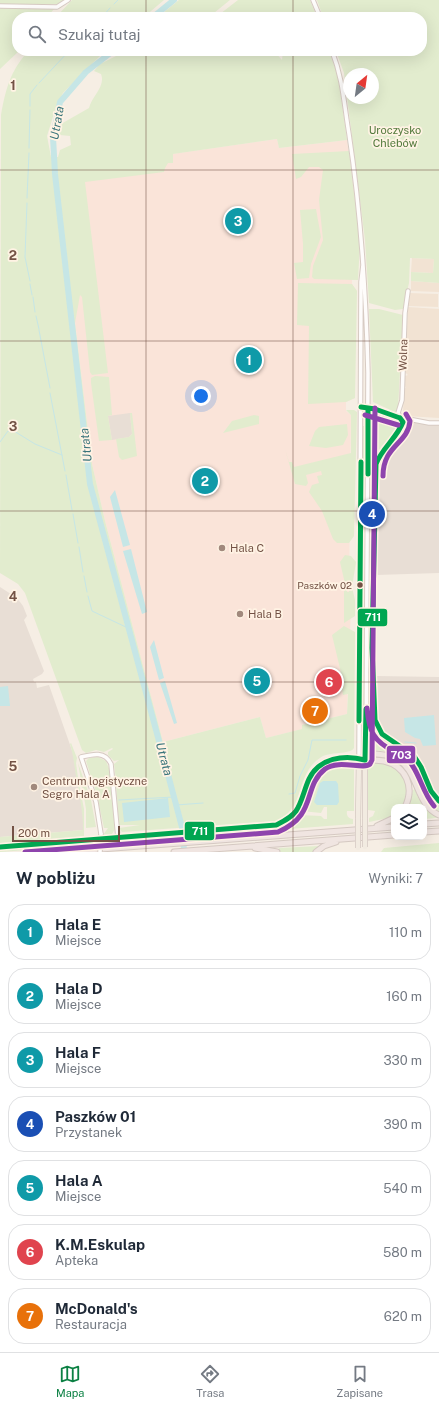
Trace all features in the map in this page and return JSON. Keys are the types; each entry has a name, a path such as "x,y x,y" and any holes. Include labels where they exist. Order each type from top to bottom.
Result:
{"highway":[{"path":"366,753 389,756 403,763 410,771 423,801 430,809 439,815"},
{"path":"359,758 365,760 383,761 403,772 407,778 410,790 406,804"},
{"path":"373,828 391,819"},
{"path":"427,824 439,823"},
{"path":"61,852 391,826"},
{"path":"427,832 439,831"},
{"path":"174,852 391,834"},
{"path":"316,852 330,843 351,838"},
{"path":"244,847 277,852"}],"main road":[{"path":"358,850 359,758 366,753"},
{"path":"365,850 366,753"}],"street":[{"path":"0,6 54,7 62,5 68,0"},
{"path":"313,0 318,12"},
{"path":"334,56 343,85 360,215 367,315 368,408 366,753"},
{"path":"0,847 270,826 285,822 297,811 309,778 318,765 335,758 359,758 362,407 361,277 363,265"},
{"name":"Wolna","path":"408,291 405,314 402,398 398,412 403,422 395,438 381,452 376,464 372,648 375,720 383,737 409,751 414,756 419,763 434,797 439,801"},
{"path":"362,407 379,410 386,414 400,418 439,423"},
{"path":"100,852 101,834 96,802 81,758 96,753 105,756 111,764 118,838"}],"shaded area":[{"path":"277,139 279,148 347,140 360,237 352,280 352,284 357,291 351,322 355,398 346,402 346,411 351,415 349,587 351,605 347,714 302,725 303,729 266,738 260,717 163,742 105,521 92,464 71,288 60,170"},
{"path":"412,258 434,259 433,273 411,272"},
{"path":"411,281 439,283 439,292 411,291"},
{"path":"409,293 438,294 438,307 408,306"},
{"path":"408,307 439,309 439,418 406,416 403,413 404,390 406,387 404,386 405,376 408,375 405,372"},
{"path":"130,413 132,434 129,437 112,440 108,416"},
{"path":"405,423 439,425 439,573 376,575 377,541 380,524 379,462 381,455 399,438"},
{"path":"0,587 17,598 23,606 27,616 24,620 44,671 42,674 33,679 34,682 36,682 37,688 49,685 75,759 77,781 83,808 83,830 0,837"},
{"path":"377,676 439,677 439,797 432,790 419,758 406,746 388,738 381,730 378,721"}],"green space":[{"path":"0,0 67,0 60,4 0,4"},
{"path":"72,0 164,0 150,12 61,12"},
{"path":"179,0 230,0 215,12 164,12"},
{"path":"238,0 310,0 315,12 222,12"},
{"name":"Uroczysko Chlebów","path":"317,0 439,0 439,283 411,281 411,272 433,273 434,259 410,258 409,283 403,309 395,310 369,303 365,240 348,104 379,104 379,68 343,68 343,70 338,56 427,56 427,12 321,12"},
{"path":"0,8 55,8 51,12 12,12 12,56 14,56 0,69"},
{"path":"24,56 100,56 63,93 56,107 47,136 51,157 58,157 60,150 71,145 70,136 60,135 59,132 61,124 89,108 102,83 101,74 94,71 100,64 116,56 278,56 282,60 282,56 331,56 338,75 347,140 279,148 277,139 173,154 173,163 168,163 164,172 85,182 108,373 92,375 90,372 82,297 80,295 75,323 92,464 105,521 163,742 260,717 266,738 302,729 302,725 347,714 348,694 343,695 341,682 343,681 332,635 344,626 355,632 354,748 348,752 324,756 312,765 306,773 292,808 285,816 275,821 122,832 119,828 140,825 119,825 116,784 120,781 116,780 114,764 119,760 114,761 108,755 108,752 113,749 112,748 104,752 96,750 86,753 82,750 25,593 18,584 0,573 1,115 13,73"},
{"path":"349,151 360,243 358,280 314,279 312,277 313,266 323,240 319,200 323,170 319,167 309,167 301,177 296,179 292,154"},
{"path":"316,209 321,237 311,264 309,278 297,279 294,263 303,262 300,210"},
{"path":"298,283 352,284 357,291 355,398 346,402 308,404 309,326 297,325"},
{"path":"369,309 379,309 403,315 398,409 395,412 373,402"},
{"path":"95,376 109,377 112,415 108,416 112,440 99,441 91,383 91,378"},
{"path":"346,410 354,410 357,412 354,536 349,543 337,543 333,539 322,511 309,492 312,485 319,483 317,476 322,475 321,471 306,475 308,483 306,486 295,484 285,449 289,462 292,462 294,467 351,453 351,415"},
{"path":"130,413 132,413 137,456 122,460 119,457 116,439 129,437 132,434"},
{"path":"254,415 259,416 259,424 223,433 232,421"},
{"path":"379,415 393,419 396,427 394,432 376,455 372,480 374,519 371,539 370,644 374,726 377,733 386,742 403,750 417,764 430,795 439,804 439,812 429,804 423,794 417,775 412,766 405,759 393,753 374,750 369,745 369,538 371,537 373,508 371,502 372,421"},
{"path":"347,424 348,435 343,445 326,448 309,446 315,431 319,427"},
{"path":"363,426 365,426 365,533 362,533"},
{"path":"345,555 351,556 356,562 352,587 355,600 355,616 344,623 344,591 347,589 347,592 349,592 349,589 346,588 340,562"},
{"path":"362,555 364,658 363,751 361,684"},
{"path":"71,743 77,758 76,763 78,778 84,809 84,836 0,843 0,837 83,830 81,805"},
{"path":"98,757 106,761 110,771 115,829 112,834 103,835 108,828 104,828 97,795 86,761 89,758"},
{"path":"349,762 349,764 354,768 354,811 347,811 347,814 348,817 353,819 353,824 188,837 188,834 277,828 287,824 299,815 321,816 324,819 327,819 327,807 324,807 321,813 302,811 308,788 314,775 324,766 331,763"},
{"path":"375,762 381,763 394,768 399,772 406,782 408,797 404,804 391,804 391,817 369,822 369,818 373,816 375,811 368,810 368,769 370,765"},
{"path":"78,763 91,800 96,827 86,828 86,809"},
{"path":"415,789 418,798 422,804 410,804 413,790"},
{"path":"427,810 437,817 427,819"},
{"path":"178,835 179,838 173,839 104,845 104,840"},
{"path":"96,841 96,845 0,852 0,849"},
{"path":"439,843 439,852 381,852 384,848"},
{"path":"319,846 314,852 281,852 278,850 279,848"}],"water":[{"path":"115,490 130,545 123,547 110,497"},
{"path":"131,549 147,612 142,614 123,551"},
{"path":"154,640 164,678 159,680 150,647"},
{"path":"165,681 177,723 174,724 160,683"},
{"path":"8,686 10,706 0,706 0,687"},
{"path":"434,715 436,745 423,746 420,739 415,738 405,732 404,718"},
{"path":"323,781 336,781 338,784 339,802 337,805 317,805 314,802 320,783"},
{"path":"168,798 170,817 124,822 122,803"}],"waterway":[{"path":"114,4 118,0"},
{"name":"Utrata","path":"159,12 174,0"},
{"path":"106,12 110,8"},
{"path":"39,83 64,56"},
{"name":"Utrata","path":"107,56 86,72 60,102 53,137 55,174 90,484 183,831 184,852"},
{"path":"30,106 30,94 37,85"},
{"path":"29,148 30,110"},
{"path":"27,198 29,153"},
{"path":"27,203 25,257 30,281"},
{"path":"30,284 32,295"},
{"path":"33,297 35,312"},
{"path":"36,316 39,329"},
{"path":"39,330 50,388"},
{"path":"50,393 65,471"},
{"path":"0,442 8,431 14,431 35,444 62,455"},
{"path":"66,475 72,510"},
{"path":"73,514 78,543"},
{"path":"79,547 83,572"},
{"path":"84,576 87,592"},
{"path":"88,596 92,611 130,629"},
{"path":"289,794 295,793 300,776 308,760 312,740 346,740"},
{"path":"405,742 416,743"},
{"path":"119,800 174,797"},
{"path":"176,805 203,803"}],"transit line":[{"name":"711","path":"361,407 375,409 400,418"},
{"name":"711","path":"368,408 368,474"},
{"name":"703","path":"25,852 278,832 291,825 299,818 318,776 325,769 337,765 367,766 370,764 372,760 375,408"},
{"name":"703","path":"383,476 387,458 408,429 410,421 406,414"},
{"name":"703","path":"365,415 398,425"},
{"name":"711","path":"400,418 403,422 400,428 376,464 372,648 375,720 382,734 414,756 421,767 431,791 439,801"},
{"name":"711","path":"359,721 361,462"},
{"name":"703","path":"367,708 369,723 377,739 388,748 409,760 427,796 434,806"},
{"name":"711","path":"365,760 366,709"},
{"name":"711","path":"0,847 276,825 285,821 296,811 309,779 319,766 333,759 349,757 365,760"}],"place":[{"name":"Hala F","path":"238,221"},
{"name":"Hala E","path":"249,360"},
{"name":"Hala D","path":"205,481"},
{"name":"Paszków 01","path":"372,514"},
{"name":"Hala C","path":"222,548"},
{"name":"Paszków 02","path":"360,585"},
{"name":"Hala B","path":"240,614"},
{"name":"Hala A","path":"257,681"},
{"name":"K.M.Eskulap","path":"329,682"},
{"name":"McDonald's","path":"315,711"},
{"name":"Centrum logistyczne Segro Hala A","path":"34,787"}]}
